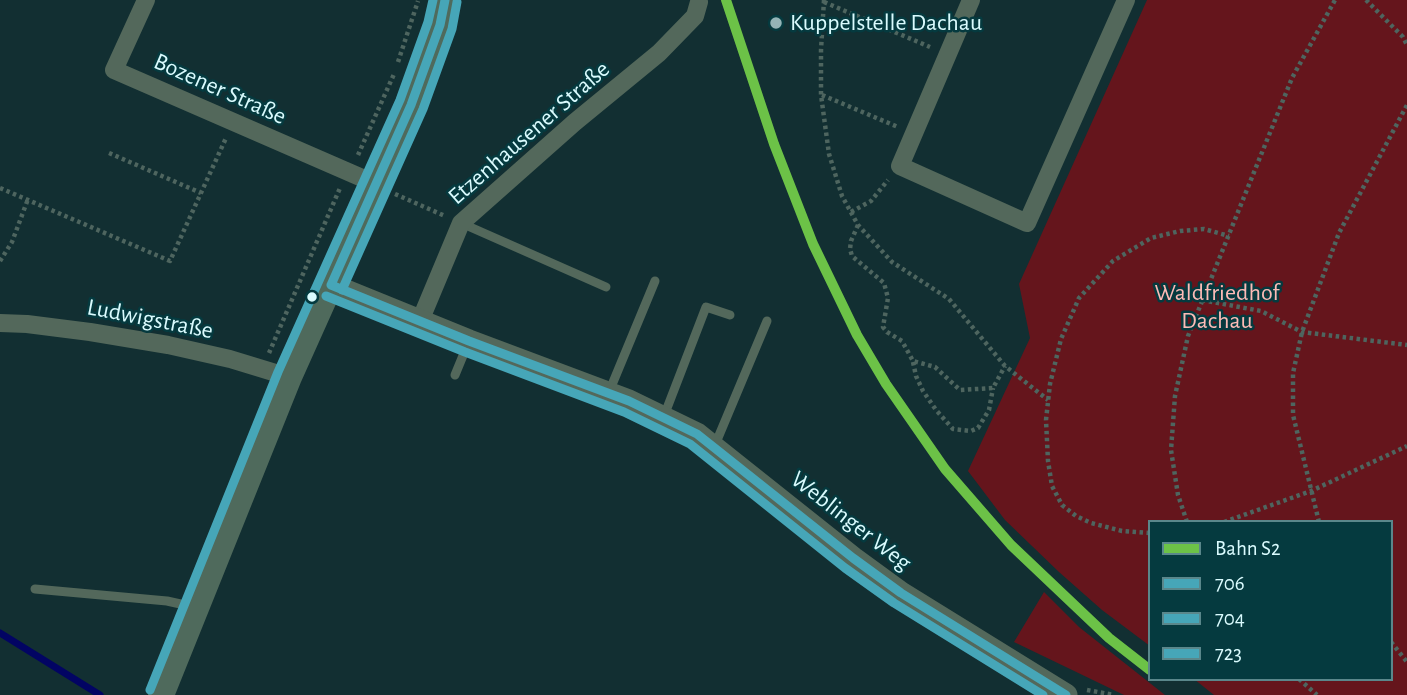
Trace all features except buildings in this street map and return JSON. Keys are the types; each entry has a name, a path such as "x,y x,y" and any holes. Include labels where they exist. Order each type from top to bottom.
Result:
{"main road":[{"path":"161,693 289,377 411,104 440,25 445,0"}],"street":[{"name":"Bozener Straße","path":"146,0 114,70 376,184"},
{"path":"971,0 900,166 1027,223 1126,0"},
{"name":"Etzenhausener Straße","path":"420,321 461,223 575,122 659,53 695,16 699,2"},
{"name":"Weblinger Weg","path":"331,285 608,394 697,434 901,593 1066,695"},
{"name":"Ludwigstraße","path":"0,323 90,332 168,345 230,359 289,377"}],"lane":[{"path":"461,223 606,287"},
{"path":"608,394 655,281"},
{"path":"663,417 706,307 730,315"},
{"path":"714,447 767,321"},
{"path":"455,375 469,341"},
{"path":"35,589 167,601 196,608"}],"path":[{"path":"1186,520 1178,495 1171,450 1175,396 1188,336 1292,78 1335,0"},
{"path":"1366,0 1403,37 1407,45"},
{"path":"948,55 824,1 821,95 829,154 842,196 858,225 892,262 949,299 1005,366 1048,400"},
{"path":"821,95 914,134"},
{"path":"1319,520 1293,415 1293,373 1302,332 1339,233 1407,106"},
{"path":"0,188 170,261 233,122"},
{"path":"109,153 201,193"},
{"path":"851,212 871,201 900,166"},
{"path":"376,184 461,223"},
{"path":"0,261 12,242 29,200"},
{"path":"858,225 850,249 852,256 884,283 888,298 883,327 902,341 913,361 923,391 940,416 953,429 971,431 978,428 989,410 993,388 1005,366"},
{"path":"1148,533 1122,531 1076,516 1062,505 1052,486 1046,420 1061,339 1079,298 1113,261 1151,238 1180,231 1204,229 1228,236"},
{"path":"1202,300 1261,311 1302,332 1407,345"},
{"path":"913,361 935,367 960,390 993,388"},
{"path":"1230,520 1311,491 1407,446"},
{"path":"1393,644 1407,662"},
{"path":"1301,681 1317,695"}],"green space":[{"name":"Waldfriedhof Dachau","path":"1147,0 1407,0 1407,695 1214,695 1196,681 1393,681 1393,520 1148,520 1148,644 1102,610 1005,520 968,471 1030,338 1019,284"},
{"path":"1044,592 1079,627 1165,695 1124,695 1014,642"}],"waterway":[{"path":"0,633 100,695"}],"rail line":[{"name":"S2","path":"726,0 774,144 813,244 857,335 886,384 945,469 1011,545 1109,638 1148,668"}],"transit line":[{"name":"723","path":"150,690 278,372 400,100 428,22 433,0"},
{"name":"706","path":"331,285 411,105 440,25 445,0"},
{"name":"704","path":"342,290 423,109 452,29 457,2"},
{"name":"706","path":"331,285 469,341 629,401 697,434 901,593 1066,695"},
{"name":"704","path":"326,296 624,412 690,444 845,568 894,603 1043,695"}],"place":[{"name":"Kuppelstelle Dachau","path":"776,23"}]}
